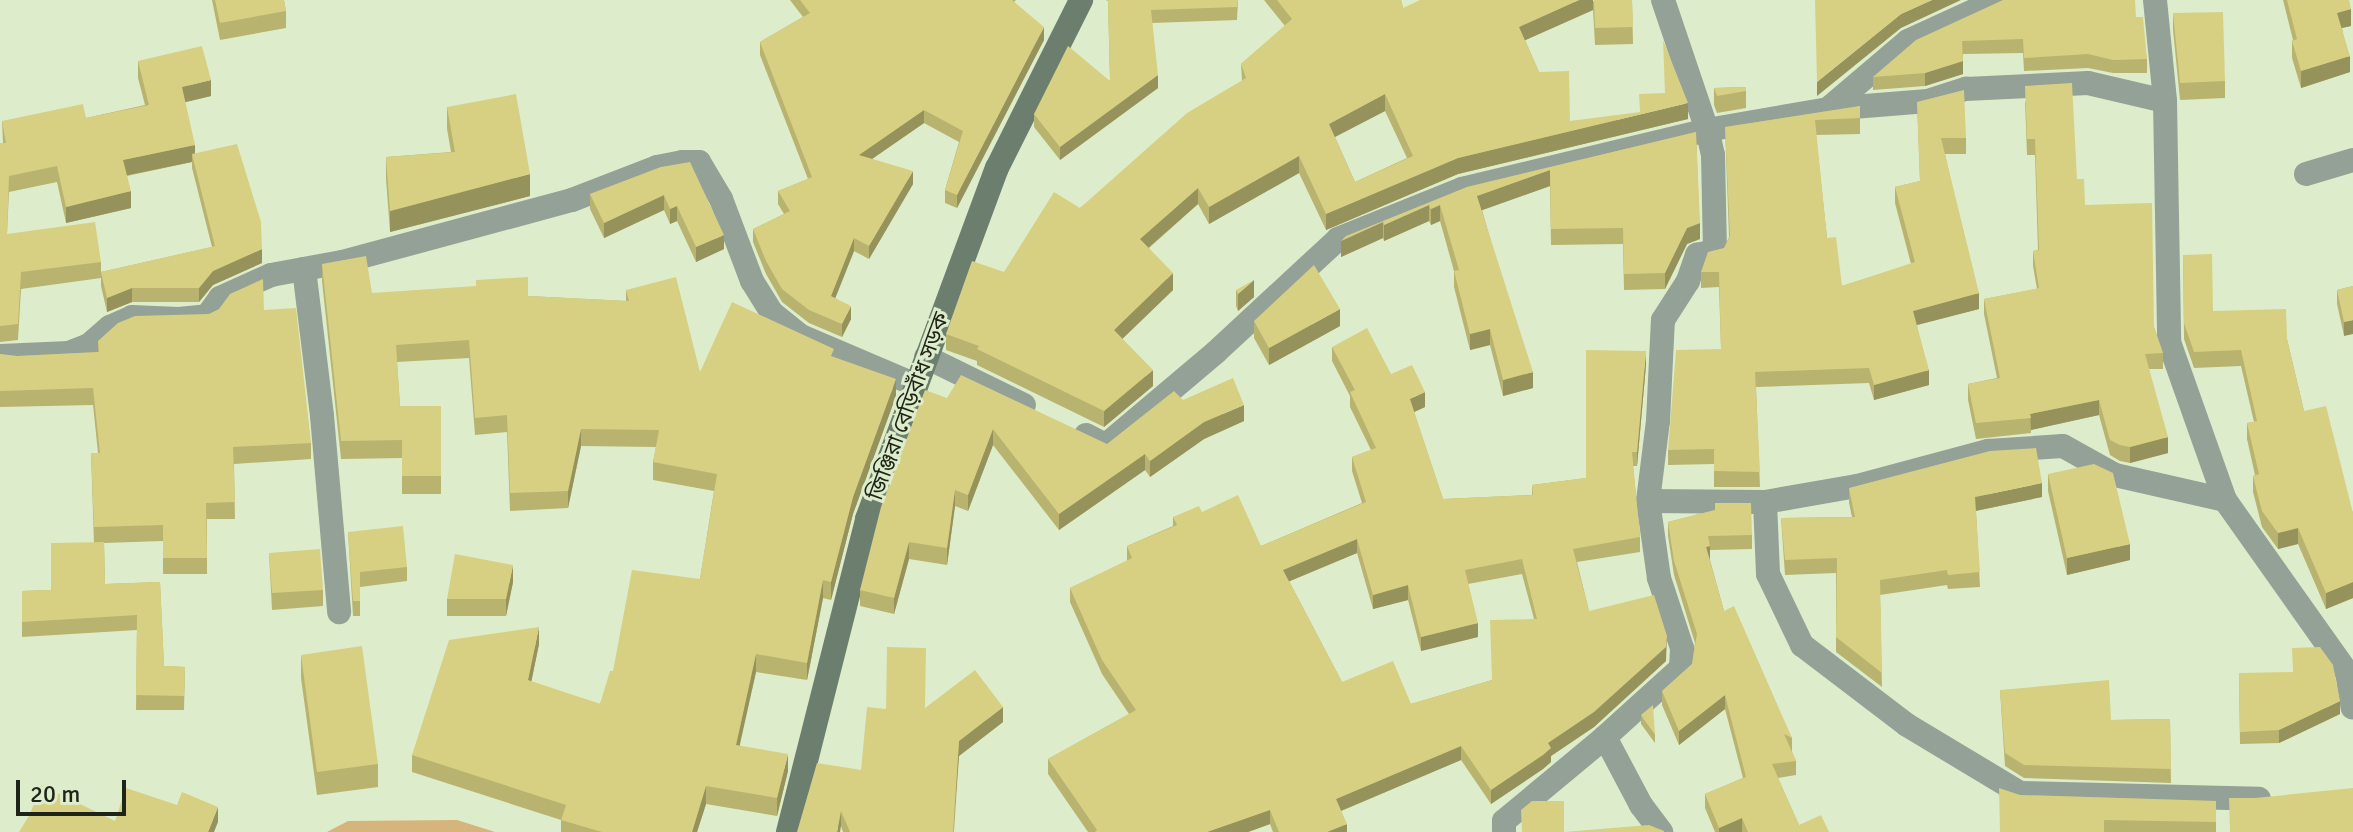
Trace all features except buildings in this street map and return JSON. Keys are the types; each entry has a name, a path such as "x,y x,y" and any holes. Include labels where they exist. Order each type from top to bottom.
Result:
{"street":[{"name":"জিঞ্জিরা বেড়িবাঁধ সড়ক","path":"788,832 867,519 997,168 1081,0"},
{"path":"1504,832 1504,821 1605,737 1681,668 1682,648 1659,578 1648,501 1658,421 1663,320 1688,281 1697,255 1715,251 1713,155 1663,0"},
{"path":"1828,109 1908,41 1997,0"},
{"path":"2155,0 2165,101 2169,342 2225,500 2347,672 2353,708"},
{"path":"926,357 1106,445 1216,352 1338,239 1462,189 1707,130 1828,109 1928,101 1966,89 2088,83 2165,101"},
{"path":"2306,174 2353,160"},
{"path":"0,356 69,353 89,345 110,327 132,317 179,319 207,316 220,298 271,275 572,200 657,167 699,162 721,199 752,281 771,312 801,336 916,385"},
{"path":"304,269 322,416 339,612"},
{"path":"1648,501 1765,502 1857,486 1988,451 2063,446 2115,475 2225,500"},
{"path":"1765,502 1768,574 1802,645 1907,725 2020,793 2240,800 2282,797"},
{"path":"1605,737 1641,805 1661,832"}],"shaded area":[{"path":"457,820 495,832 327,832 348,821"}]}
